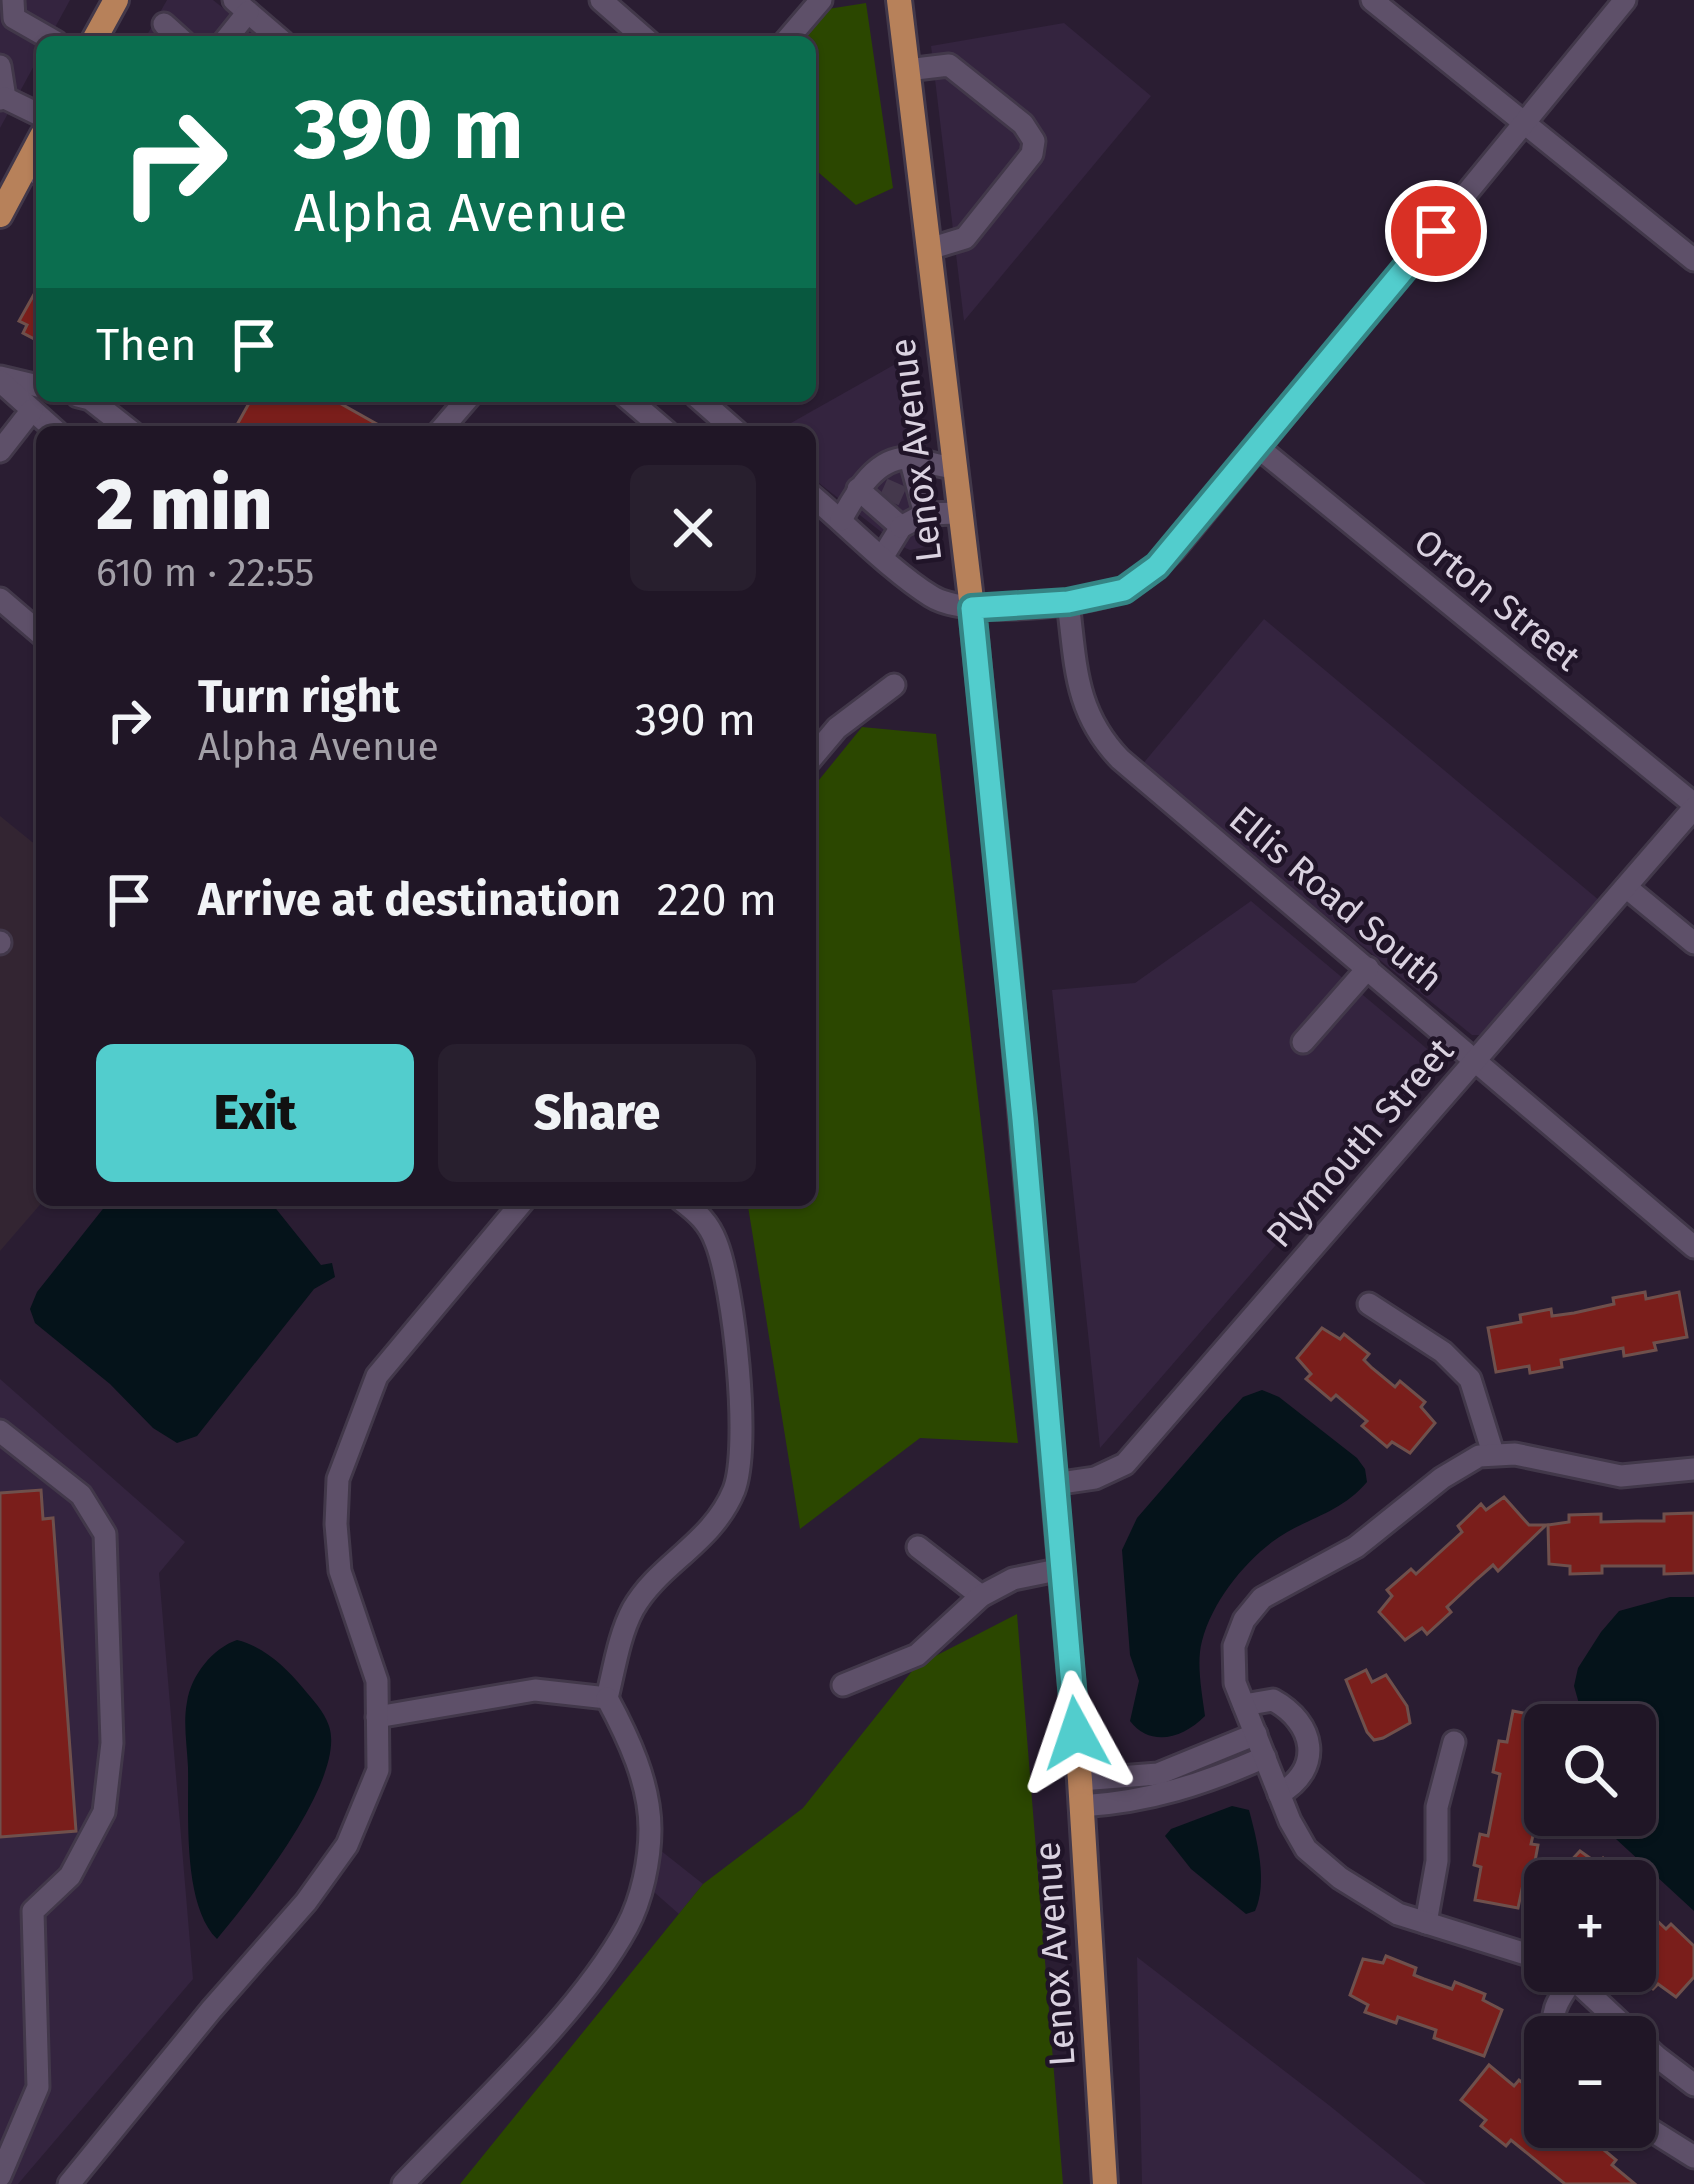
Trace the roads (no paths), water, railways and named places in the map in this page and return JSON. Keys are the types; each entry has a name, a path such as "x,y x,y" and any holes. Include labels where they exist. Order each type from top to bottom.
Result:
{"main road":[{"path":"96,36 116,0"},
{"name":"Lenox Avenue","path":"899,0 972,608 1012,1006 1081,1793 1107,2184"},
{"path":"0,215 34,172"}],"street":[{"path":"13,0 14,18 46,36"},
{"path":"601,0 642,36"},
{"path":"790,36 821,0"},
{"path":"1372,0 1694,260"},
{"path":"816,499 934,599 972,608 1068,602 1124,590 1157,566 1258,448 1625,0"},
{"path":"227,36 241,6 277,36"},
{"path":"164,25 177,36"},
{"path":"907,70 949,65 1023,124 1034,141 1032,154 965,238 928,249"},
{"path":"0,66 3,99 36,113"},
{"path":"0,379 36,386"},
{"path":"0,379 50,426"},
{"path":"93,402 124,426"},
{"path":"444,426 465,402"},
{"path":"632,402 660,426"},
{"path":"703,402 730,426"},
{"path":"0,451 32,410"},
{"name":"Orton Street","path":"1258,448 1694,806"},
{"path":"858,489 898,485 954,468"},
{"path":"841,520 862,482 880,471 926,514"},
{"path":"898,485 901,527"},
{"path":"884,556 901,527 926,514 959,513"},
{"path":"0,599 36,630"},
{"name":"Ellis Road South","path":"1068,602 1082,702 1102,740 1694,1247"},
{"path":"816,753 837,728 894,686"},
{"name":"Plymouth Street","path":"1054,1484 1096,1478 1125,1464 1694,806"},
{"path":"1626,887 1694,943"},
{"path":"1303,1042 1367,968"},
{"path":"69,2184 306,1902 347,1845 378,1769 377,1681 340,1571 338,1479 377,1376 519,1206"},
{"path":"403,2184 554,2024 628,1925 645,1878 650,1827 645,1788 627,1735 607,1698 634,1608 715,1527 735,1486 741,1443 717,1243 702,1215 689,1206"},
{"path":"1369,1304 1443,1352 1470,1379 1493,1453"},
{"path":"0,1431 82,1495 105,1534 112,1743 104,1812 70,1876 33,1911 38,2087 0,2176"},
{"path":"1524,1953 1374,1901 1306,1849 1244,1706 1233,1673 1234,1646 1244,1620 1262,1598 1356,1546 1442,1478 1479,1456 1493,1453 1621,1476 1694,1469"},
{"path":"918,1547 981,1596"},
{"path":"843,1685 917,1655 981,1596 1013,1579 1062,1569"},
{"path":"377,1717 535,1690 607,1698"},
{"path":"1244,1706 1273,1700 1300,1720 1309,1740 1308,1764 1297,1783 1279,1794"},
{"path":"1081,1793 1158,1774 1256,1734"},
{"path":"1426,1923 1437,1861 1437,1807 1454,1742"},
{"path":"1081,1793 1154,1798 1265,1757"},
{"path":"1589,1992 1694,2085"},
{"path":"1656,2133 1694,2157"}],"tunnel":[{"path":"889,501 897,483"}]}
